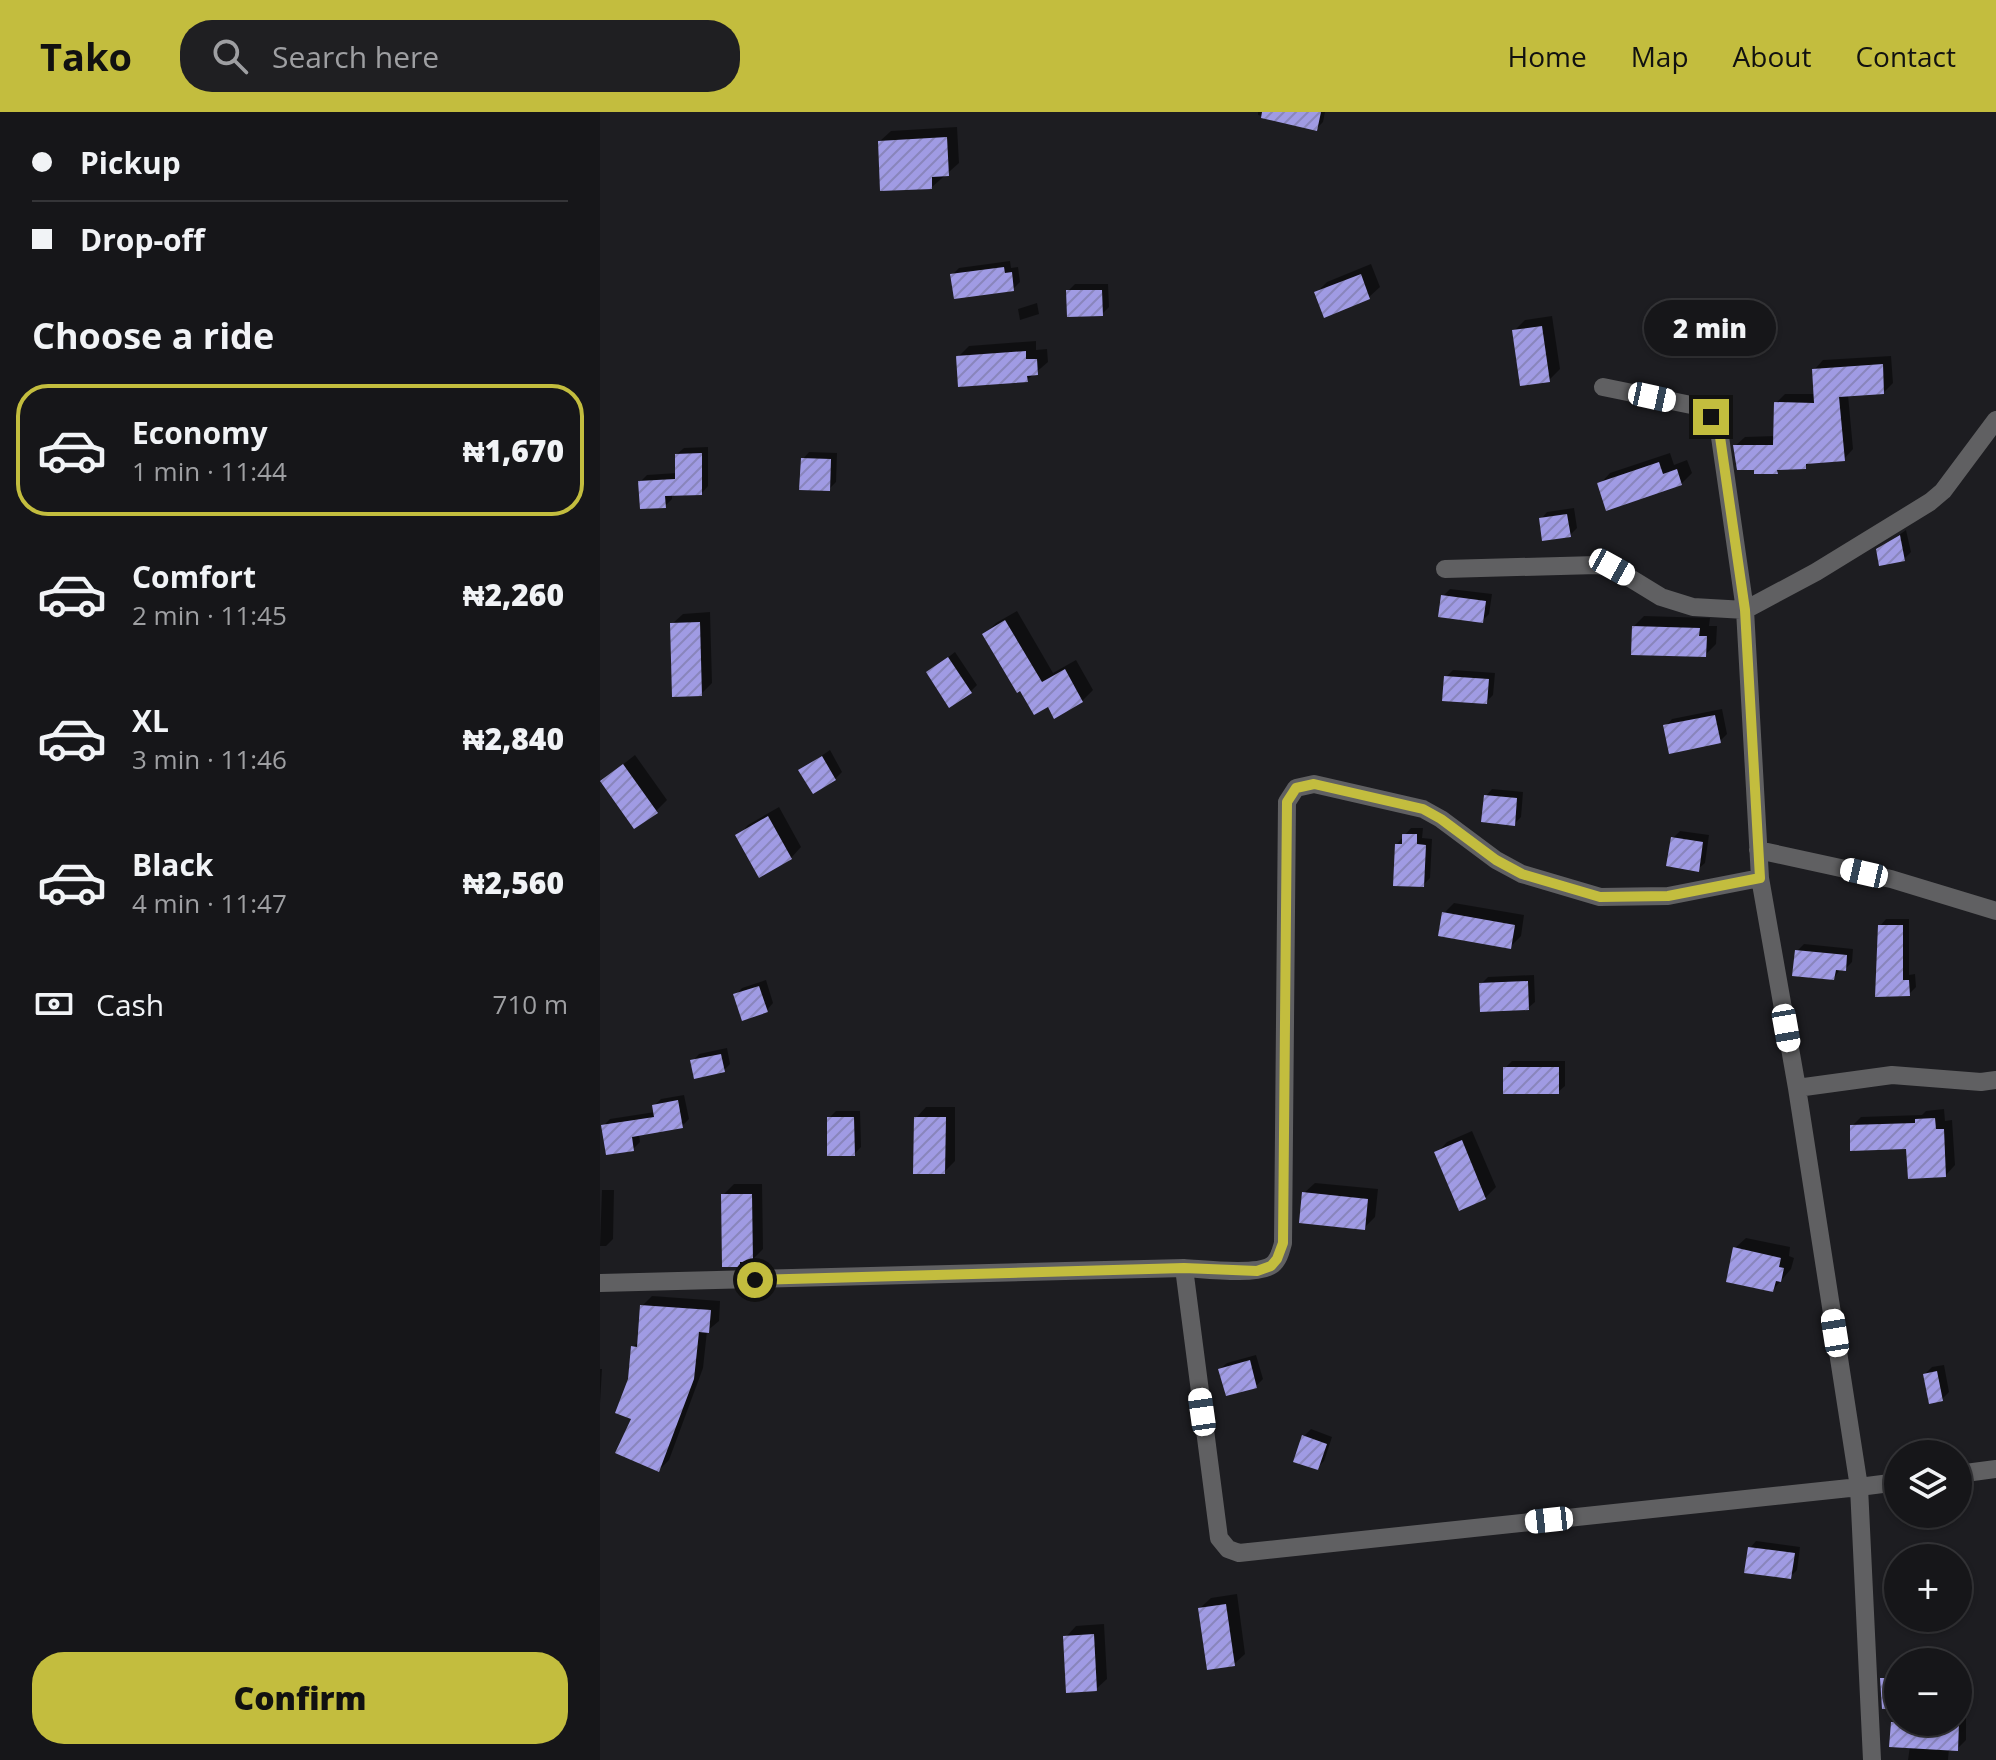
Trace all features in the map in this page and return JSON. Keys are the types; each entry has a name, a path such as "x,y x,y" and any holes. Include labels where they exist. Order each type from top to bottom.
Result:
{"street":[{"path":"1603,387 1701,407 1719,430 1745,610 1760,878 1797,1088 1859,1487 1872,1760"},
{"path":"1445,569 1612,567 1661,597 1693,607 1745,610 1816,572 1930,502 1943,491 1996,420"},
{"path":"600,1283 1184,1268 1257,1271 1271,1266 1283,1243 1287,802 1296,788 1314,784 1423,809 1496,860 1522,874 1600,897 1668,896 1760,878"},
{"path":"1758,850 1891,879 1996,911"},
{"path":"1797,1088 1892,1075 1981,1082 1996,1080"},
{"path":"1184,1268 1219,1538 1228,1549 1239,1553 1884,1484"},
{"path":"1972,1472 1996,1469"}],"building":[{"path":"1262,112 1321,112 1317,131 1261,118"},
{"path":"947,137 949,176 932,177 932,189 880,191 878,141"},
{"path":"1004,267 1005,273 1012,272 1014,291 954,299 950,274"},
{"path":"1361,274 1370,299 1324,318 1314,292"},
{"path":"1066,290 1102,290 1103,316 1067,317"},
{"path":"1542,326 1550,382 1520,386 1512,330"},
{"path":"1026,351 1026,359 1037,359 1038,375 1027,376 1028,382 958,387 956,356"},
{"path":"1883,364 1884,394 1839,397 1845,461 1806,464 1806,469 1777,470 1778,474 1737,470 1733,445 1773,445 1774,402 1814,403 1812,369"},
{"path":"702,453 702,495 665,496 666,508 640,509 638,481 675,479 675,454"},
{"path":"801,458 831,459 830,491 799,490"},
{"path":"1659,462 1663,474 1677,469 1682,485 1606,511 1597,483"},
{"path":"1567,514 1571,537 1542,541 1539,518"},
{"path":"1900,535 1905,561 1879,566 1876,549"},
{"path":"1441,595 1486,601 1483,623 1438,617"},
{"path":"1005,620 1042,682 1065,669 1083,702 1054,719 1048,707 1034,715 1020,691 1017,693 982,634"},
{"path":"700,622 702,696 672,697 670,623"},
{"path":"1632,626 1700,628 1699,636 1707,636 1706,657 1631,655"},
{"path":"948,657 972,693 949,708 926,672"},
{"path":"1444,676 1489,679 1487,704 1442,701"},
{"path":"1715,715 1721,743 1669,754 1663,725"},
{"path":"822,756 836,780 813,794 798,770"},
{"path":"623,764 658,813 634,829 600,781"},
{"path":"1484,795 1517,798 1515,826 1481,822"},
{"path":"768,816 792,859 759,878 735,835"},
{"path":"1402,834 1417,834 1417,844 1426,845 1424,887 1393,886 1395,844 1402,844"},
{"path":"1671,837 1703,842 1699,872 1666,866"},
{"path":"1442,912 1515,925 1511,949 1438,936"},
{"path":"1878,925 1903,925 1903,980 1909,980 1910,996 1875,997"},
{"path":"1795,950 1847,955 1846,971 1836,970 1834,980 1792,976"},
{"path":"1528,981 1529,1010 1480,1012 1479,983"},
{"path":"759,986 768,1012 742,1021 733,994"},
{"path":"721,1054 725,1072 694,1079 690,1060"},
{"path":"1503,1067 1559,1067 1559,1094 1503,1094"},
{"path":"678,1100 683,1128 632,1137 634,1151 606,1155 601,1125 654,1117 652,1105"},
{"path":"827,1117 854,1117 855,1156 827,1156"},
{"path":"914,1117 946,1117 945,1174 913,1174"},
{"path":"1935,1118 1936,1129 1944,1129 1946,1177 1908,1179 1906,1149 1850,1151 1850,1125 1915,1123 1915,1119"},
{"path":"1462,1140 1486,1199 1459,1211 1434,1152"},
{"path":"1302,1192 1368,1199 1365,1230 1299,1223"},
{"path":"721,1194 752,1194 753,1262 740,1262 740,1267 722,1267"},
{"path":"1733,1247 1781,1258 1779,1267 1784,1268 1781,1282 1776,1281 1773,1292 1726,1282"},
{"path":"640,1305 711,1310 709,1333 699,1332 694,1379 659,1472 615,1453 631,1419 615,1413 628,1379 631,1346 637,1347"},
{"path":"1250,1360 1257,1388 1226,1396 1218,1369"},
{"path":"1937,1371 1943,1401 1929,1404 1923,1374"},
{"path":"1302,1435 1327,1444 1318,1470 1293,1462"},
{"path":"1748,1547 1795,1553 1791,1579 1744,1573"},
{"path":"1226,1604 1235,1666 1207,1670 1198,1608"},
{"path":"1094,1634 1097,1691 1066,1693 1063,1636"},
{"path":"1880,1678 1884,1678 1884,1709"},
{"path":"1890,1736 1959,1736 1958,1751 1889,1747"}],"route":[{"path":"755,1280 1184,1268 1257,1271 1271,1266 1283,1243 1287,802 1296,788 1314,784 1423,809 1496,860 1522,874 1600,897 1668,896 1760,878 1745,610 1719,430 1711,417"}]}
